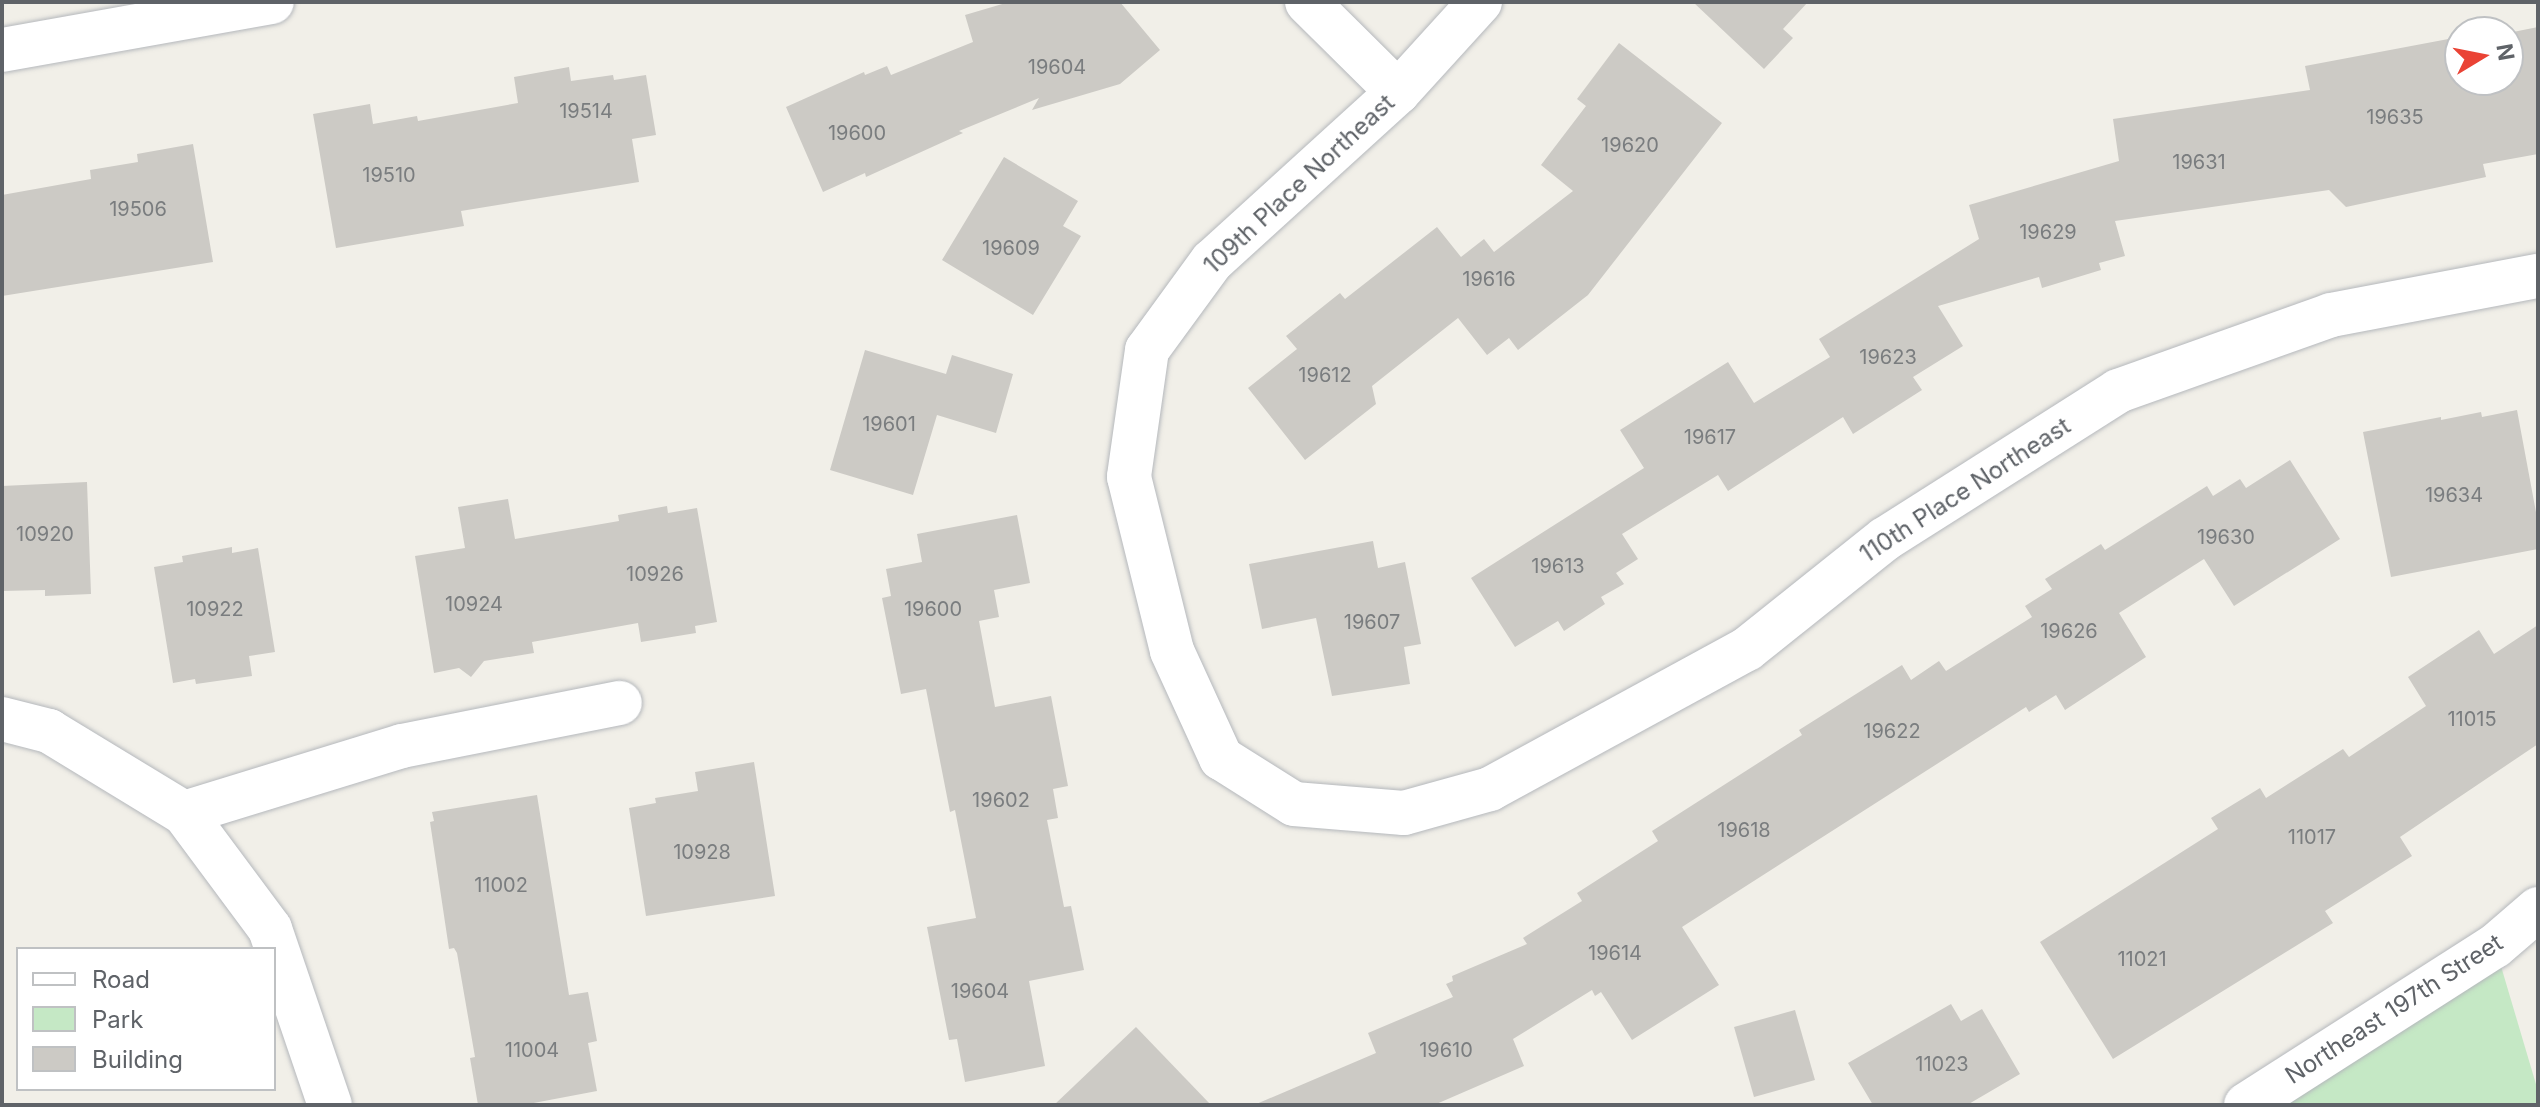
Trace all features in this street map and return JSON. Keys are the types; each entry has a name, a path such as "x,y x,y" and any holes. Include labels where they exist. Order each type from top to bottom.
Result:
{"street":[{"path":"2,50 272,2"},
{"path":"1307,2 1398,92"},
{"name":"109th Place Northeast","path":"1294,804 1221,758 1172,651 1129,477 1147,350 1212,261 1398,92 1480,2"},
{"name":"110th Place Northeast","path":"1294,804 1404,813 1490,789 1747,649 1885,539 2118,391 2331,315 2538,276"},
{"path":"184,813 402,746 620,703"},
{"path":"2,719 49,731 184,813 270,929 330,1105"},
{"name":"Northeast 197th Street","path":"2246,1105 2495,946 2538,909"}],"green space":[{"path":"2495,946 2538,1091 2538,1105 2246,1105"}],"building":[{"path":"1009,2 1120,2 1160,50 1120,84 1032,110 1039,98 959,131 963,133 866,177 865,173 823,192 786,107 864,72 865,75 887,66 891,75 973,42 965,15"},
{"path":"1693,2 1808,2 1783,29 1793,38 1764,69"},
{"path":"2538,27 2538,154 2483,164 2486,177 2346,207 2329,190 2115,221 2125,256 2099,263 2101,270 2042,288 2039,277 1938,306 1963,346 1913,377 1922,390 1853,434 1843,417 1728,491 1718,475 1622,534 1638,559 1616,573 1624,584 1601,597 1605,604 1564,631 1558,621 1515,647 1471,578 1644,468 1620,430 1728,362 1754,403 1830,357 1819,339 1979,239 1969,205 2119,161 2113,119 2310,90 2305,66 2444,40 2444,96 2524,96 2524,30"},
{"path":"1619,43 1722,123 1588,295 1518,350 1509,338 1487,355 1458,318 1372,386 1376,404 1305,460 1248,388 1297,349 1286,336 1340,293 1345,299 1437,227 1461,257 1484,239 1494,252 1573,191 1541,165 1586,106 1577,99"},
{"path":"569,67 571,81 613,75 614,80 646,75 656,135 632,139 639,182 461,211 464,226 336,248 313,114 370,104 373,124 417,116 418,121 518,103 514,77"},
{"path":"193,144 213,262 2,296 2,195 91,179 90,170 138,162 137,154"},
{"path":"1004,157 1078,201 1063,226 1081,236 1033,315 942,260"},
{"path":"865,350 946,374 952,355 1013,374 996,433 937,415 913,495 830,470"},
{"path":"2517,410 2538,523 2538,549 2391,577 2363,432 2441,417 2441,420 2481,412 2482,417"},
{"path":"2290,460 2340,539 2234,606 2204,559 2119,613 2146,657 2065,710 2056,695 2029,712 2026,707 1682,927 1719,985 1632,1040 1601,992 1595,996 1592,990 1513,1039 1524,1066 1434,1105 1254,1105 1376,1053 1368,1033 1453,997 1446,984 1453,981 1452,976 1527,944 1523,938 1582,901 1577,893 1658,841 1652,831 1802,735 1799,730 1902,665 1911,680 1939,661 1946,671 2032,617 2025,606 2052,589 2045,579 2101,544 2105,550 2207,486 2213,496 2240,479 2246,488"},
{"path":"87,482 91,594 45,596 45,590 2,591 2,486"},
{"path":"508,499 515,539 619,521 618,515 667,506 668,513 697,508 717,622 695,626 696,633 641,642 638,623 532,642 534,653 484,661 471,677 459,668 434,673 415,556 465,548 458,507"},
{"path":"1017,515 1030,583 994,590 999,617 979,621 995,707 1051,696 1068,786 1053,789 1058,818 1047,820 1064,907 1071,906 1084,970 1029,981 1045,1066 965,1082 957,1039 949,1040 927,927 976,918 955,810 950,812 926,689 901,694 882,598 891,596 886,569 922,562 917,534"},
{"path":"1373,541 1378,568 1405,562 1421,644 1404,647 1410,684 1332,696 1316,618 1262,629 1249,564"},
{"path":"232,547 232,553 258,548 275,652 249,656 252,676 196,684 195,679 173,683 154,567 183,562 182,556"},
{"path":"2538,625 2538,744 2400,837 2412,856 2325,911 2333,923 2113,1059 2040,942 2218,829 2211,818 2260,788 2266,798 2343,749 2349,757 2426,706 2408,677 2479,630 2494,654"},
{"path":"754,762 775,896 646,916 629,808 656,803 655,798 698,791 695,772"},
{"path":"537,795 569,995 588,992 597,1041 588,1043 597,1091 523,1105 478,1105 470,1058 475,1057 457,953 454,948 449,949 430,822 434,821 432,812"},
{"path":"1951,1004 1961,1021 1982,1009 2020,1074 1967,1105 1873,1105 1848,1063"},
{"path":"1795,1010 1815,1080 1754,1097 1734,1027"},
{"path":"1136,1027 1211,1105 1054,1105"}]}
